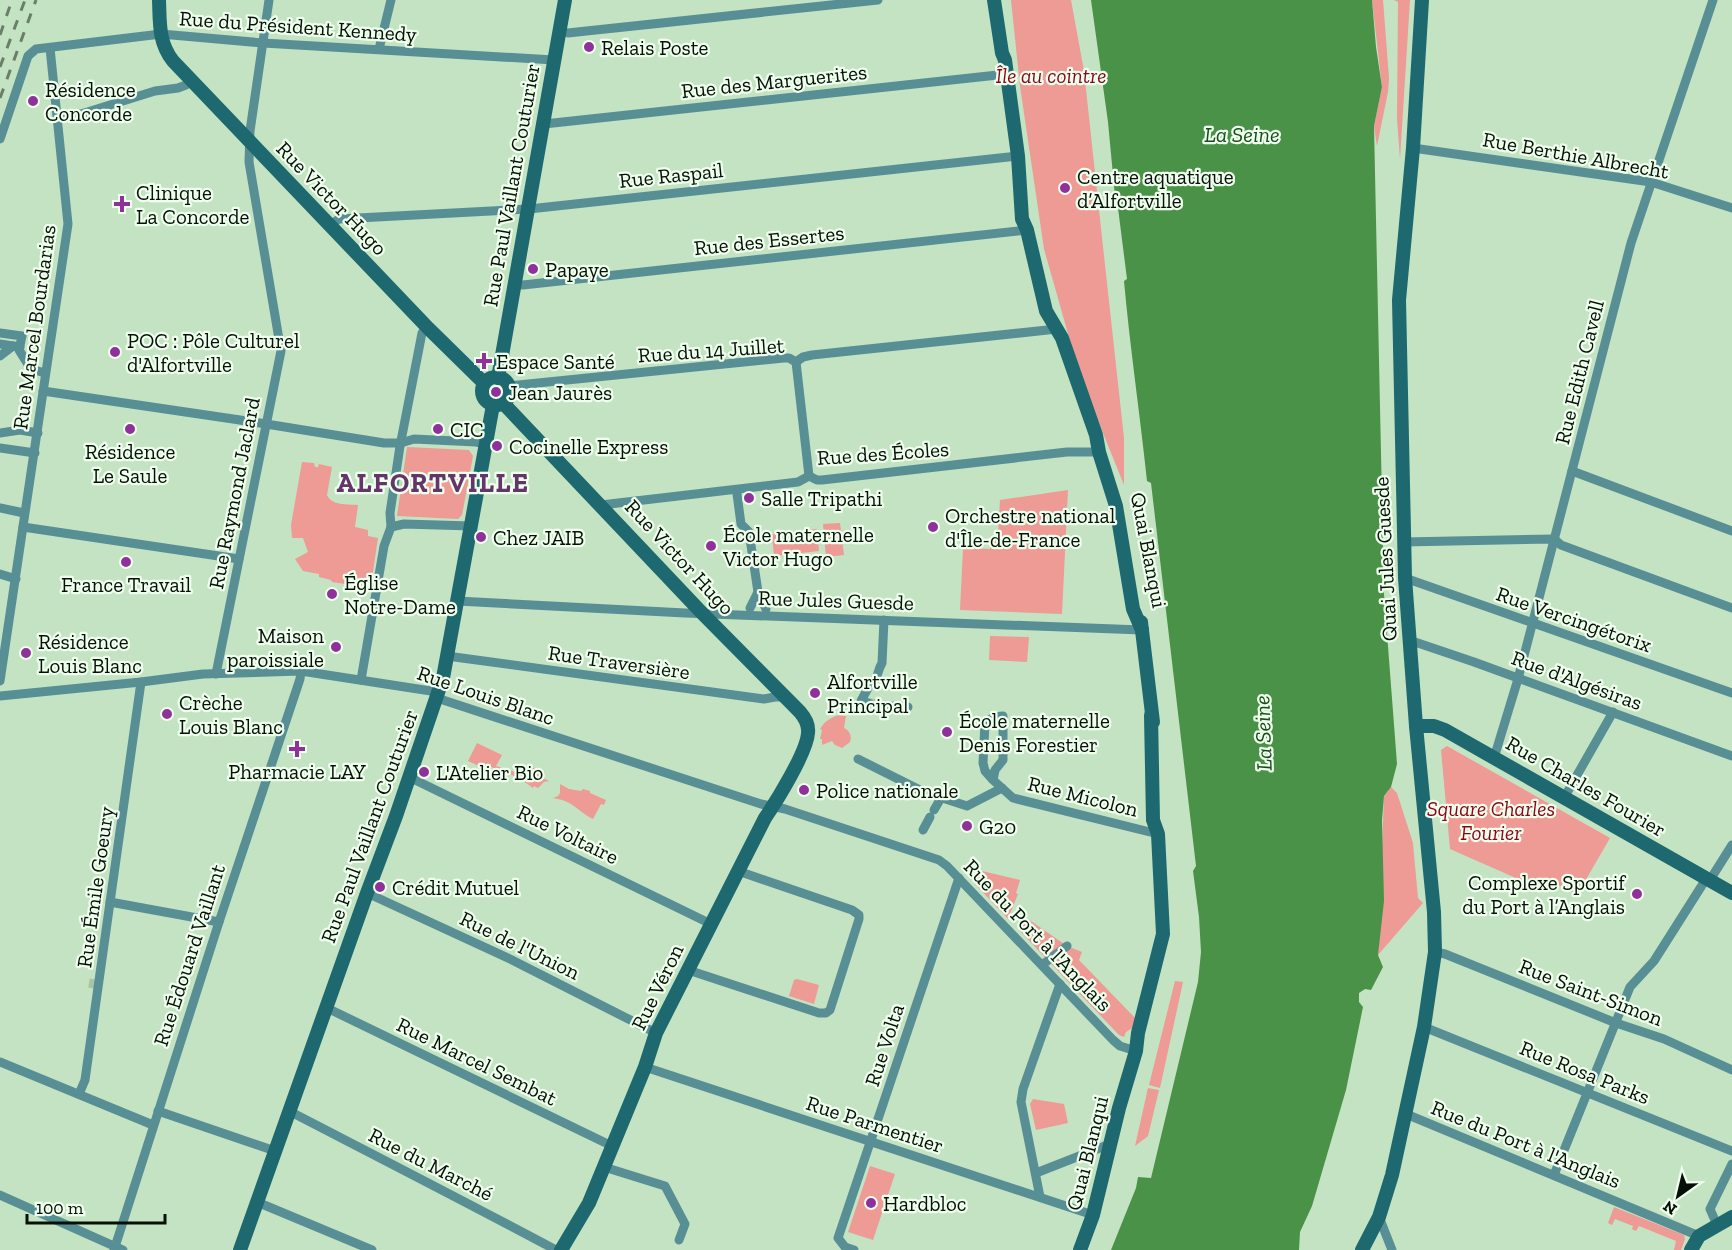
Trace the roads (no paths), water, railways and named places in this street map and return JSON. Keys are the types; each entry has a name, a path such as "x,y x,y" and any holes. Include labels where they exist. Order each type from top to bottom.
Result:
{"street":[{"path":"159,0 160,34"},
{"path":"160,34 167,21 167,0"},
{"name":"Rue Raymond Jaclard","path":"216,674 281,351 249,162 249,142 269,0"},
{"path":"379,49 390,0"},
{"name":"Rue Paul Vaillant Couturier","path":"503,382 516,284 565,0"},
{"path":"560,31 568,33 878,0"},
{"name":"Quai Blanqui","path":"994,0 1006,67 1018,161 1029,218 1027,230 1033,260 1046,311 1062,338 1096,435 1116,506 1133,609 1142,630 1151,715 1155,730 1162,821 1158,834 1163,934 1138,1033 1136,1051 1093,1215 1080,1250"},
{"name":"Quai Blanqui","path":"1001,0 1007,52 1006,67"},
{"name":"Quai Jules Guesde","path":"1379,1217 1392,1175 1406,1114 1424,1027 1436,952 1405,578 1399,300 1413,148 1422,0"},
{"name":"Rue Edith Cavell","path":"1494,758 1518,679 1631,243 1713,0"},
{"name":"Rue du Président Kennedy","path":"46,48 160,34 263,43 554,60"},
{"name":"Rue Victor Hugo","path":"160,34 168,55 191,80 428,328 484,383"},
{"path":"0,139 28,56 33,51 46,48"},
{"name":"Rue Marcel Bourdarias","path":"0,681 68,224 58,118 46,48"},
{"name":"Rue des Marguerites","path":"544,123 1006,67"},
{"path":"58,118 81,114 155,91 178,88 191,80"},
{"name":"Rue Berthie Albrecht","path":"1413,148 1650,182 1732,208"},
{"name":"Rue Raspail","path":"330,225 339,219 529,208 1018,161"},
{"name":"Rue des Essertes","path":"516,284 1027,230"},
{"path":"361,680 384,546 391,527 390,513 401,443 422,333 428,328"},
{"name":"Rue du 14 Juillet","path":"503,382 784,358 796,362 812,355 1057,329"},
{"path":"0,333 22,336 16,346 0,356"},
{"path":"0,344 16,346 31,369 45,373"},
{"path":"796,362 809,476"},
{"path":"489,379 503,382 508,395 498,404 486,401 482,395 484,383 489,379"},
{"path":"43,391 384,443 401,443 414,439 486,444"},
{"name":"Rue Victor Hugo","path":"498,404 601,505 701,612 805,717 808,724 808,739 804,747"},
{"name":"Rue Paul Vaillant Couturier","path":"240,1250 437,695 458,601 486,444 498,404"},
{"path":"0,433 20,430 38,433"},
{"path":"0,448 35,453"},
{"name":"Rue des Écoles","path":"601,505 798,482 809,476 822,480 1067,452 1099,452"},
{"path":"1572,471 1732,531"},
{"path":"737,494 741,524 749,532 758,592 766,609"},
{"path":"0,508 24,513"},
{"path":"391,527 404,524 471,526"},
{"path":"23,527 239,559"},
{"path":"1403,542 1554,539 1561,545 1732,608"},
{"path":"0,574 16,579"},
{"name":"Rue Vercingétorix","path":"1405,578 1732,693"},
{"path":"750,609 758,592"},
{"name":"Rue Jules Guesde","path":"458,601 1142,630"},
{"path":"869,703 861,701 878,678 878,669 882,663 884,620"},
{"name":"Rue d'Algésiras","path":"1409,640 1732,756"},
{"name":"Rue Traversière","path":"447,656 764,699 785,698"},
{"name":"Rue Louis Blanc","path":"0,696 216,674 301,671 431,691 443,700 773,807"},
{"name":"Rue Édouard Vaillant","path":"117,1249 153,1125 300,680 301,671"},
{"name":"Rue Émile Goeury","path":"79,1095 85,1080 141,682"},
{"path":"894,706 908,707"},
{"path":"1564,798 1613,712"},
{"name":"Rue Micolon","path":"993,780 994,770 1003,760 1003,716 994,717 985,723 983,763 985,771 993,780 1013,798 1158,834"},
{"name":"Rue Charles Fourier","path":"1416,726 1439,727 1732,893"},
{"name":"Rue Véron","path":"559,1250 589,1203 645,1067 656,1033 765,818 783,791 804,747"},
{"name":"Rue Micolon","path":"858,759 924,792 967,806 1002,788"},
{"name":"Rue Voltaire","path":"409,777 711,924"},
{"path":"923,830 941,798"},
{"name":"Rue du Port à l'Anglais","path":"773,807 939,860 1113,1040 1120,1046 1136,1051"},
{"path":"1554,1175 1630,987 1654,961 1732,846"},
{"path":"688,970 819,1013 826,1013 830,1010 859,915 844,907 738,872"},
{"name":"Rue Volta","path":"854,1250 845,1247 838,1238 958,878"},
{"name":"Rue de l'Union","path":"367,893 510,959 656,1033"},
{"path":"110,902 219,922"},
{"path":"1042,965 1066,946"},
{"name":"Rue Saint-Simon","path":"1436,952 1616,1023 1664,1039 1732,1070"},
{"path":"1040,1197 1021,1102 1023,1089 1060,984"},
{"name":"Rue Marcel Sembat","path":"327,1008 612,1146"},
{"name":"Rue Rosa Parks","path":"1424,1027 1732,1151"},
{"path":"0,1062 153,1125"},
{"name":"Quai Blanqui","path":"1086,1250 1099,1217 1126,1118 1132,1066"},
{"name":"Rue Parmentier","path":"645,1067 1093,1215"},
{"path":"158,1111 275,1151"},
{"name":"Rue du Marché","path":"289,1111 559,1250"},
{"name":"Rue du Port à l'Anglais","path":"1406,1114 1699,1236"},
{"path":"1036,1173 1110,1144"},
{"path":"1717,1225 1710,1209 1732,1164"},
{"path":"604,1167 665,1186 685,1224 679,1240"},
{"path":"0,1196 117,1249"},
{"path":"257,1202 372,1250"},
{"path":"1362,1250 1379,1217"},
{"path":"1379,1217 1392,1250"},
{"path":"1690,1250 1699,1236 1732,1217"}],"water":[{"name":"La Seine","path":"1091,0 1372,0 1382,87 1374,126 1384,594 1397,764 1391,787 1384,796 1382,820 1384,901 1378,955 1383,967 1371,990 1365,989 1359,993 1359,1002 1363,1007 1346,1090 1312,1206 1300,1232 1299,1250 1111,1250 1136,1188 1138,1177 1151,1178 1198,982 1201,952 1193,871 1196,866 1151,483 1147,481 1126,306 1124,281 1127,279"}],"tunnel":[{"path":"869,703 894,706"},
{"path":"89,983 99,985"}],"railway":[{"path":"0,35 12,0"},
{"path":"0,67 25,0"},
{"path":"0,98 36,0"}],"place":[{"name":"Relais Poste","path":"589,47"},
{"name":"Résidence Concorde","path":"33,101"},
{"name":"Centre aquatique d’Alfortville","path":"1065,188"},
{"name":"Clinique La Concorde","path":"122,204"},
{"name":"Papaye","path":"533,269"},
{"name":"POC : Pôle Culturel d'Alfortville","path":"115,352"},
{"name":"Espace Santé","path":"484,361"},
{"name":"Jean Jaurès","path":"496,392"},
{"name":"Résidence Le Saule","path":"130,429"},
{"name":"CIC","path":"438,429"},
{"name":"Cocinelle Express","path":"497,446"},
{"name":"Salle Tripathi","path":"749,498"},
{"name":"Orchestre national d'Île-de-France","path":"933,527"},
{"name":"Chez JAIB","path":"481,537"},
{"name":"École maternelle Victor Hugo","path":"711,546"},
{"name":"France Travail","path":"126,562"},
{"name":"Église Notre-Dame","path":"332,594"},
{"name":"Maison paroissiale","path":"336,647"},
{"name":"Résidence Louis Blanc","path":"26,653"},
{"name":"Alfortville Principal","path":"815,693"},
{"name":"Crèche Louis Blanc","path":"167,714"},
{"name":"École maternelle Denis Forestier","path":"947,732"},
{"name":"Pharmacie LAY","path":"297,749"},
{"name":"L'Atelier Bio","path":"424,772"},
{"name":"Police nationale","path":"804,790"},
{"name":"G20","path":"967,826"},
{"name":"Crédit Mutuel","path":"380,887"},
{"name":"Complexe Sportif du Port à l’Anglais","path":"1637,894"},
{"name":"Hardbloc","path":"871,1203"}],"district":[{"name":"ALFORTVILLE","path":"433,483"}],"park label":[{"name":"Île au cointre","path":"1051,75"},
{"name":"Square Charles Fourier","path":"1491,820"}]}
